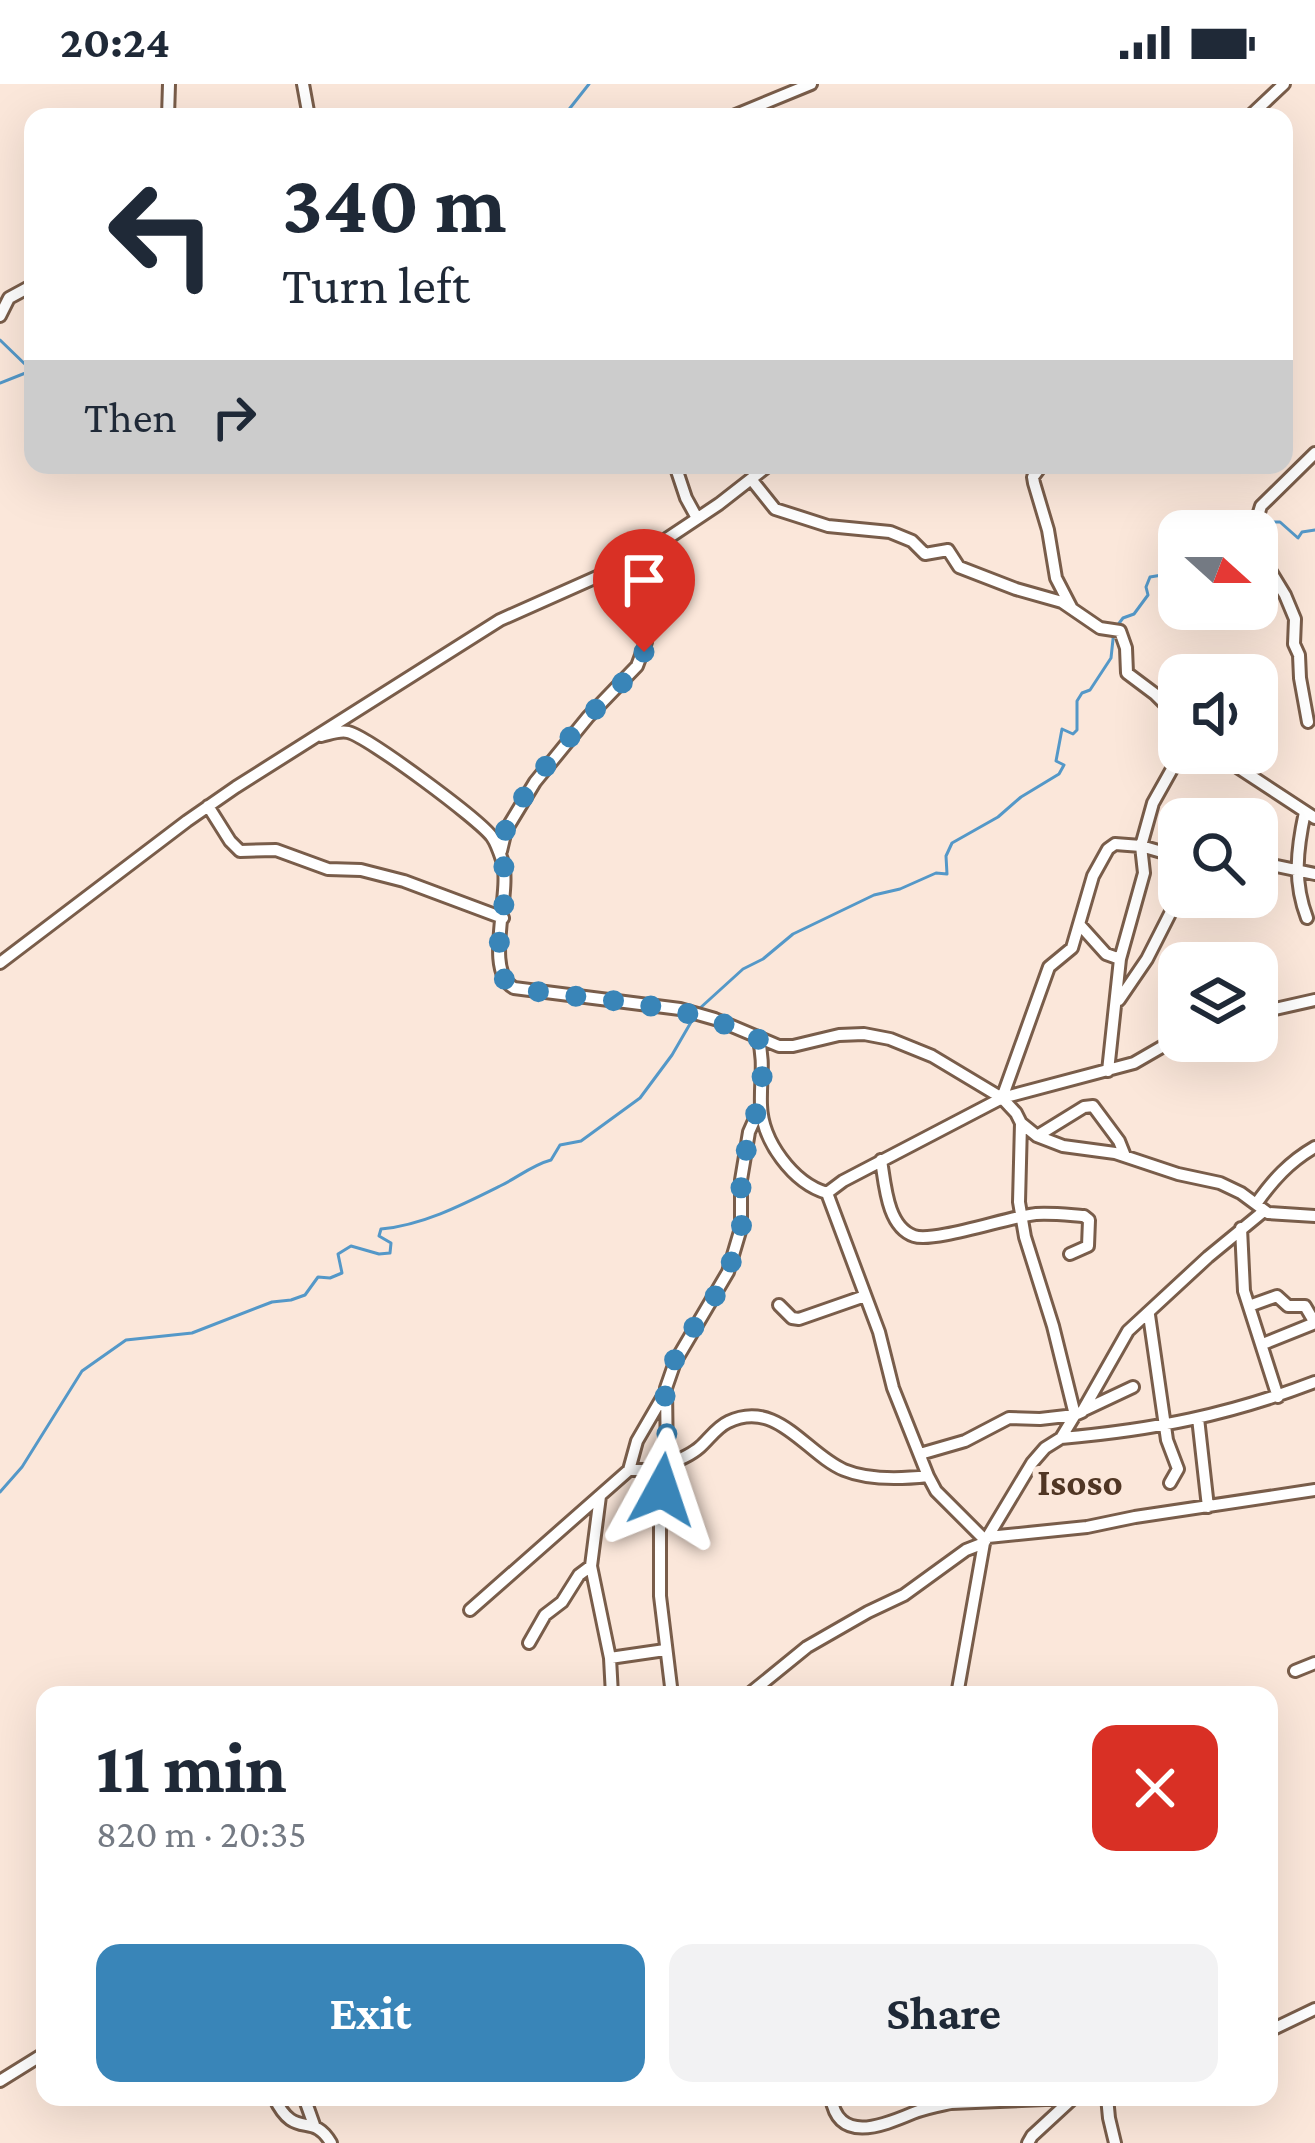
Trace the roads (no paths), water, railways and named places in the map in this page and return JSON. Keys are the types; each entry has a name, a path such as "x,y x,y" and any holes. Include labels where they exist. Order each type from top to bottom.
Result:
{"street":[{"path":"753,108 811,84"},
{"path":"1259,108 1284,84"},
{"path":"0,316 9,298 24,290"},
{"path":"1260,510 1315,453"},
{"path":"678,474 698,518"},
{"path":"0,964 208,806 486,628 624,566 757,474"},
{"path":"1036,474 1034,483 1056,578 1071,607"},
{"path":"751,478 780,512 828,526 890,532 925,554 948,550 959,567 1071,607 1100,628 1120,631 1127,673 1158,697"},
{"path":"502,860 506,830 536,782 588,717 638,666 646,642 644,587 656,546"},
{"path":"1278,582 1295,619 1294,644 1308,722"},
{"path":"320,736 353,734 428,784 492,836 505,872 501,974 514,988 680,1009 779,1046 839,1035 890,1039 932,1056 1002,1098 1021,1124 1019,1202 1025,1237 1078,1413"},
{"path":"1108,1071 1120,959 1144,873 1141,846 1153,803 1169,774"},
{"path":"1248,774 1310,815 1296,856 1306,918"},
{"path":"208,806 240,851 276,850 328,869 366,872 428,888 502,918"},
{"path":"1002,1098 1049,967 1072,948 1094,876 1108,849 1115,844 1158,851"},
{"path":"1278,866 1315,874"},
{"path":"1115,1009 1168,918"},
{"path":"1079,924 1106,954 1120,959"},
{"path":"1278,1008 1315,1000"},
{"path":"470,1610 629,1470 637,1441 659,1407 674,1362 728,1272 741,1228 741,1180 749,1132 760,1105 763,1060 758,1038"},
{"path":"827,1193 1002,1098 1134,1063 1158,1049"},
{"path":"760,1105 770,1137 787,1165 804,1183 827,1193 928,1476 936,1491 986,1540"},
{"path":"1037,1136 1093,1106 1125,1156"},
{"path":"1021,1124 1037,1136 1075,1149 1125,1156 1220,1184 1277,1215 1315,1216"},
{"path":"959,1686 986,1540 1032,1463 1061,1438 1128,1331 1241,1228 1260,1207 1277,1175 1315,1147"},
{"path":"881,1160 896,1221 912,1236 1034,1214 1084,1216 1089,1220 1088,1246 1070,1254"},
{"path":"1241,1228 1244,1292 1278,1397"},
{"path":"1249,1306 1277,1295 1288,1306 1305,1306 1315,1323 1263,1344"},
{"path":"779,1305 799,1319 865,1296"},
{"path":"1148,1315 1167,1440 1178,1469 1170,1483"},
{"path":"1061,1438 1167,1426 1278,1397 1315,1382"},
{"path":"666,1388 659,1578 671,1686"},
{"path":"920,1454 977,1436 1009,1418 1078,1413 1133,1388"},
{"path":"629,1470 666,1467 697,1451 728,1422 756,1416 783,1425 850,1472 928,1476"},
{"path":"1198,1418 1208,1507"},
{"path":"759,1686 807,1647 904,1595 986,1540 1315,1490"},
{"path":"600,1496 591,1566 612,1686"},
{"path":"529,1643 545,1615 591,1566"},
{"path":"610,1658 665,1650"},
{"path":"1295,1671 1315,1663"},
{"path":"1278,2027 1315,2009"},
{"path":"0,2081 36,2059"},
{"path":"279,2106 296,2124 314,2125"},
{"path":"307,2106 314,2125 331,2143"},
{"path":"833,2106 849,2131 861,2133 935,2106"},
{"path":"1028,2143 1064,2106"},
{"path":"1107,2106 1115,2143"}],"waterway":[{"path":"570,108 589,84"},
{"path":"0,340 24,363"},
{"path":"0,383 24,374"},
{"path":"1278,522 1298,538 1302,532 1315,530"},
{"path":"699,1009 743,969 793,934 874,895 936,873 947,874 946,856 952,843 1059,774 1064,765 1056,761 1062,729 1073,734 1077,730 1077,701 1111,658 1114,630 1123,618 1134,614 1148,595 1150,577 1158,576"},
{"path":"0,1492 22,1467 82,1371 126,1340 192,1333 272,1302 305,1295 318,1277 342,1273 338,1254 351,1246 390,1253 391,1243 379,1236 381,1229 427,1219 500,1186 551,1160 560,1145 581,1141 640,1098 694,1017"}],"district":[{"name":"Isoso","path":"1080,1481"}]}
